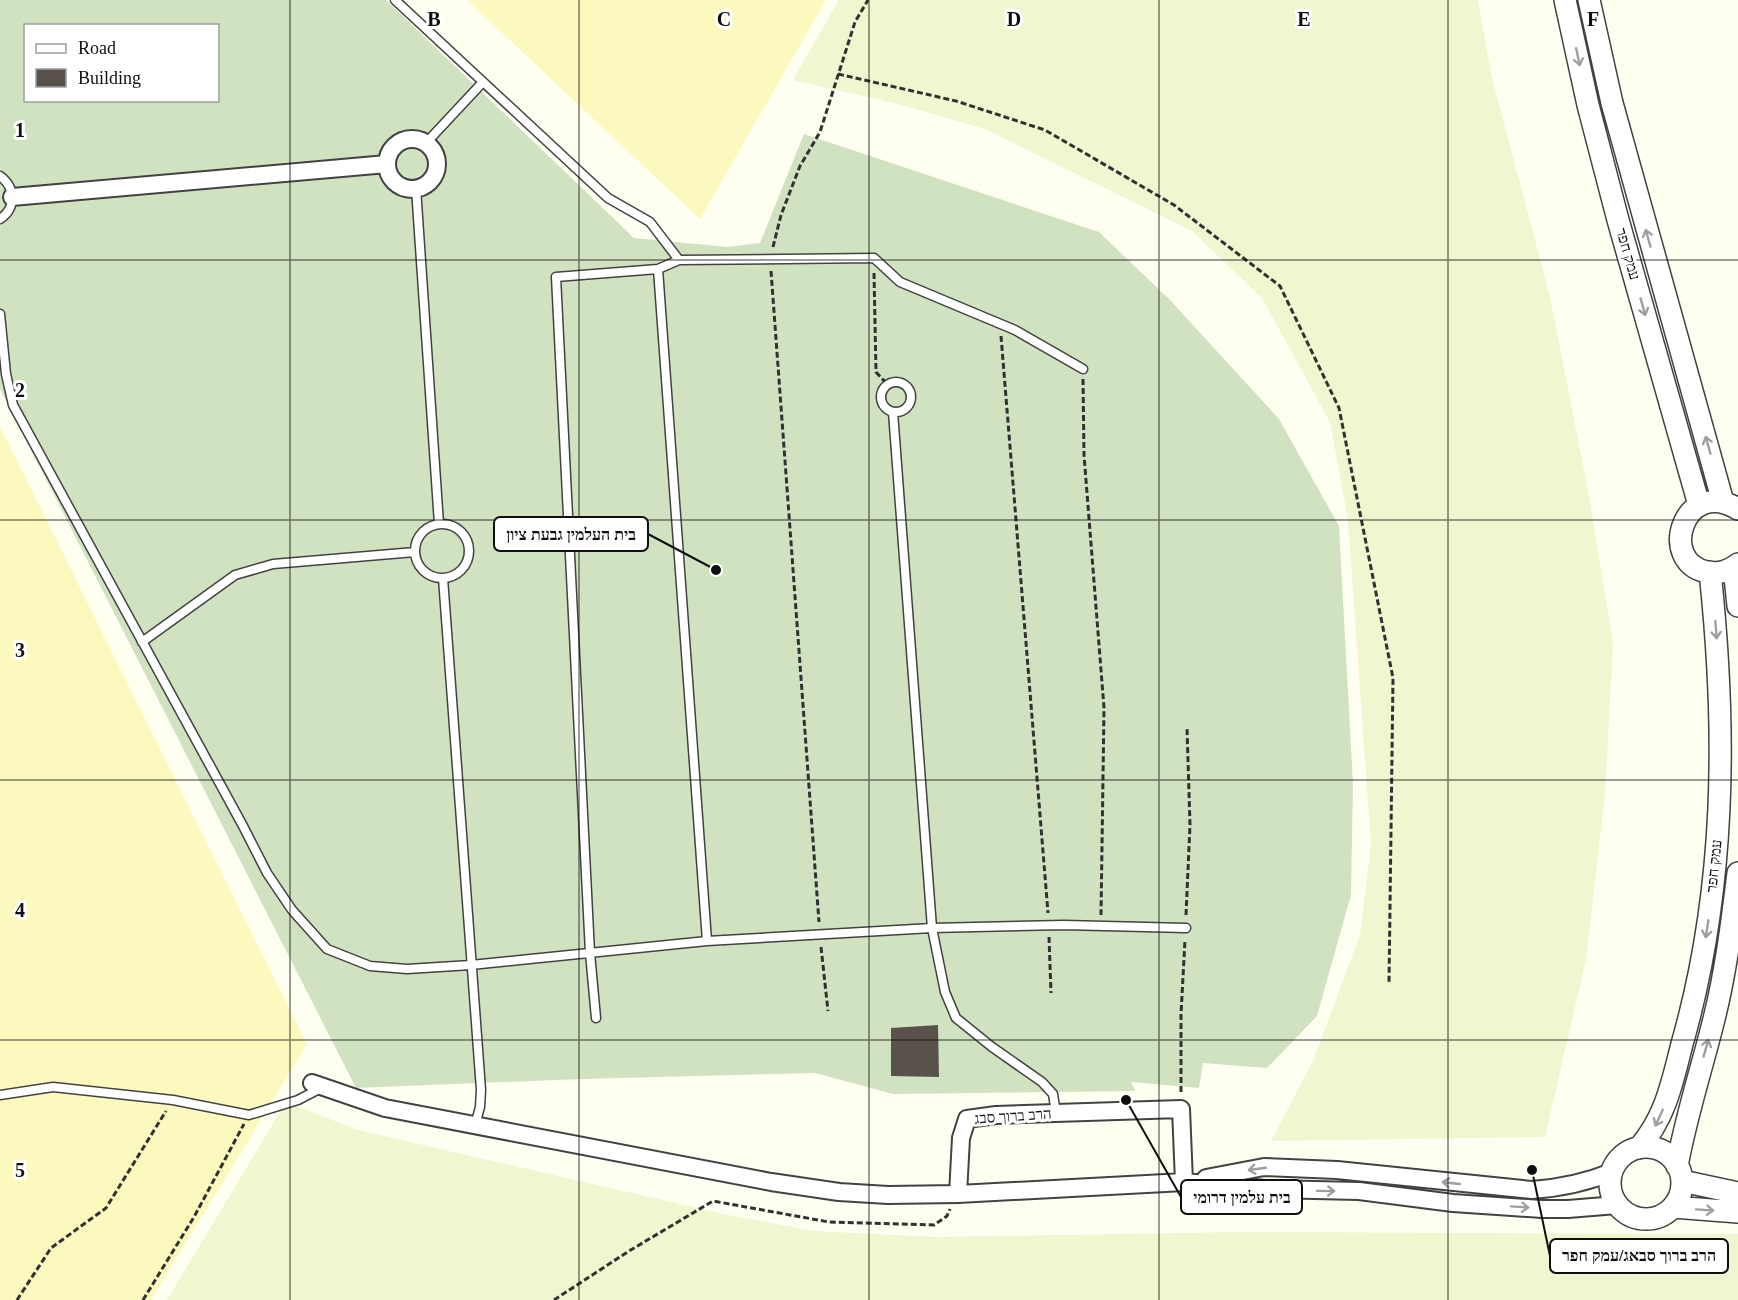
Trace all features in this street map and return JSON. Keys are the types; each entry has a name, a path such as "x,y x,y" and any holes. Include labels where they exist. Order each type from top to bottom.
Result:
{"street":[{"name":"עמק חפר","path":"1565,0 1588,105 1618,220 1699,505"},
{"name":"עמק חפר","path":"1589,0 1629,169 1731,506"},
{"path":"411,138 426,143 436,155 436,171 431,181 416,189 403,187 393,180 388,171 389,154 394,146 411,138"},
{"path":"12,197 387,164"},
{"path":"1731,506 1714,501 1699,505 1689,513 1682,525 1680,539 1683,553 1692,564 1703,571 1718,573 1736,566 1738,606"},
{"name":"עמק חפר","path":"1639,1148 1660,1119 1691,1013 1707,930 1716,858 1722,767 1720,696 1710,572"},
{"name":"עמק חפר","path":"1679,1174 1683,1130 1715,1017 1730,979 1730,935 1738,873"},
{"path":"317,1085 385,1108 794,1186 839,1192 958,1194 1184,1182 1264,1167 1337,1170 1532,1190 1552,1189 1586,1182 1612,1172"},
{"name":"הרב ברוך סבג","path":"958,1194 961,1138 967,1119 996,1115 1181,1109 1184,1182"},
{"path":"1639,1148 1657,1149 1665,1153 1679,1174 1678,1199 1672,1207 1656,1218 1646,1219 1628,1214 1617,1205 1611,1189 1612,1172 1622,1156 1639,1148"},
{"path":"1679,1174 1738,1193"},
{"path":"1184,1182 1265,1189 1359,1191 1453,1203 1542,1209 1617,1205"},
{"path":"1672,1207 1738,1212"}],"lane":[{"path":"395,0 608,198 650,222 679,260"},
{"path":"426,143 483,82"},
{"path":"0,176 7,182 12,197 8,212 0,219"},
{"path":"416,189 439,524"},
{"path":"596,1018 590,953 556,277 658,269 679,260 874,258 900,282 1000,324 1083,369"},
{"path":"658,269 707,941"},
{"path":"0,314 6,374 13,405 267,873 292,910 327,949 370,966 407,969 471,965 707,941 820,933 1049,925 1186,928"},
{"path":"902,383 909,389 910,403 903,410 893,412 881,402 881,392 887,384 902,383"},
{"path":"893,412 932,928 945,992 956,1018 1042,1082 1053,1094 1056,1113"},
{"path":"439,524 455,527 466,540 468,549 468,557 459,572 443,578 424,571 416,559 415,552 419,536 431,526 439,524"},
{"path":"142,642 235,575 273,564 415,552"},
{"path":"443,578 481,1089 480,1107 475,1125"},
{"path":"0,1095 53,1087 173,1100 249,1115 298,1100 317,1085"}],"path":[{"path":"828,1011 820,933 770,260 781,215 800,165 819,132 855,22 868,0"},
{"path":"838,74 956,101 1045,130 1174,205 1280,286 1339,408 1393,678 1389,983"},
{"path":"874,258 876,372 887,384"},
{"path":"1000,324 1049,925 1051,993"},
{"path":"1083,369 1084,455 1104,708 1101,926"},
{"path":"17,1300 51,1248 106,1208 173,1100"},
{"path":"143,1300 194,1217 249,1115"},
{"path":"554,1300 629,1251 713,1201 829,1222 934,1225 947,1216 958,1194"}],"green space":[{"path":"0,0 386,0 634,238 727,247 760,243 804,134 1099,232 1169,299 1279,419 1339,526 1353,784 1351,895 1317,1016 1267,1068 1203,1063 1199,1088 1131,1082 1135,1091 893,1094 815,1073 356,1088 0,389"},
{"path":"839,0 1478,0 1492,78 1550,297 1590,501 1613,644 1605,795 1586,959 1545,1137 1271,1141 1313,1061 1360,935 1371,845 1348,520 1330,422 1262,298 1192,231 985,129 898,104 793,80"},
{"path":"286,1102 358,1130 723,1214 814,1231 936,1237 1240,1232 1738,1234 1738,1300 167,1300"}],"sand":[{"path":"467,0 826,0 700,219"},
{"path":"0,427 307,1044 151,1300 0,1300"}],"building":[{"path":"938,1025 939,1077 891,1076 891,1028"}],"place":[{"name":"בית העלמין גבעת ציון","path":"716,570"},
{"name":"בית עלמין דרומי","path":"1126,1100"},
{"name":"הרב ברוך סבאג/עמק חפר","path":"1532,1170"}]}
